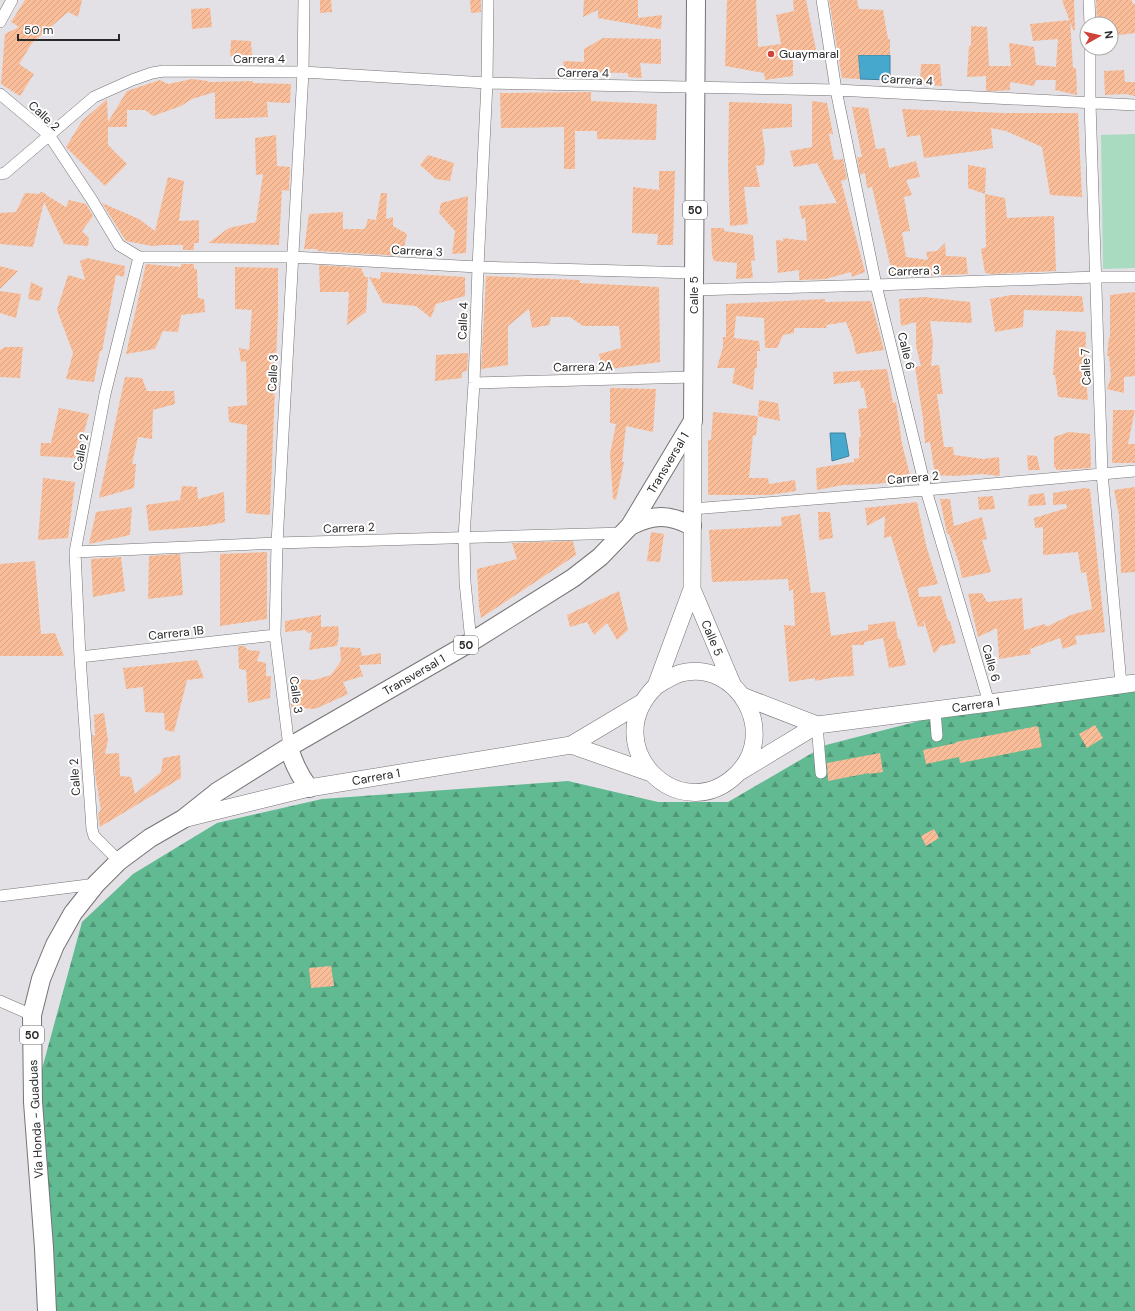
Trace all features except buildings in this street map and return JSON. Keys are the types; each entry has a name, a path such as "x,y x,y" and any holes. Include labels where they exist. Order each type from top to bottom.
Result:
{"highway":[{"name":"Calle 5","path":"693,421 696,0"},
{"name":"Transversal 1","path":"627,530 693,421"},
{"name":"Transversal 1","path":"183,819 216,792 289,747 471,642 573,578 600,557 627,530 642,520 655,517 668,517 680,520 692,517"},
{"path":"289,747 296,769 310,788"},
{"name":"Vía Honda - Guaduas","path":"47,1311 44,1248 33,1102 32,1015 41,979 55,945 73,913 96,884 119,861 150,838 183,819"}],"main road":[{"name":"Calle 5","path":"656,686 692,589 693,421"},
{"name":"Calle 5","path":"692,589 738,691"},
{"name":"50","path":"695,672 722,678 738,691 749,708 753,722 754,735 752,749 746,762 738,773 721,785 701,792 674,788 662,782 651,773 638,751 635,726 643,702 656,686 668,678 681,673 695,672"},
{"name":"Carrera 1","path":"738,773 817,725 989,703 1128,683"},
{"name":"Carrera 1","path":"738,691 817,725"},
{"name":"Carrera 1","path":"183,819 310,788 571,745 643,702"},
{"name":"Carrera 1","path":"571,745 651,773"}],"street":[{"path":"0,22 12,0"},
{"name":"Calle 3","path":"289,747 275,635 277,543 303,72 304,0"},
{"name":"Calle 4","path":"471,642 465,582 464,537 474,383 487,83 488,0"},
{"name":"Calle 6","path":"822,0 836,90 876,285 926,490 989,703"},
{"path":"1089,0 1090,16"},
{"name":"Calle 7","path":"1090,56 1090,103 1102,473 1128,683"},
{"name":"Carrera 4","path":"0,174 4,173 94,98 132,80 152,73 164,71 303,72 487,83 836,90 1135,105"},
{"name":"Calle 2","path":"0,94 49,136 92,200 119,245 139,257 105,394 75,552 80,657 92,829 94,836 119,861"},
{"name":"Carrera 3","path":"139,257 292,257 478,267 694,282 876,285 1096,276 1135,277"},
{"name":"Carrera 2A","path":"474,383 693,378"},
{"name":"Carrera 2","path":"692,517 926,490 1135,471"},
{"name":"Carrera 2","path":"75,552 627,530"},
{"name":"Carrera 1B","path":"80,657 275,635"},
{"path":"935,710 936,736"},
{"path":"817,725 821,774"},
{"path":"0,896 96,884"},
{"path":"0,1001 32,1015"}],"green space":[{"path":"1135,134 1135,268 1103,269 1101,135"},
{"path":"1135,683 1135,1311 47,1311 33,1102 82,922 133,874 217,823 322,799 568,781 658,802 728,802 826,745 989,703"}],"water":[{"path":"858,55 890,55 890,80 860,79"},
{"path":"830,433 845,433 849,456 832,461"}],"place":[{"name":"Guaymaral","path":"771,54"}]}
